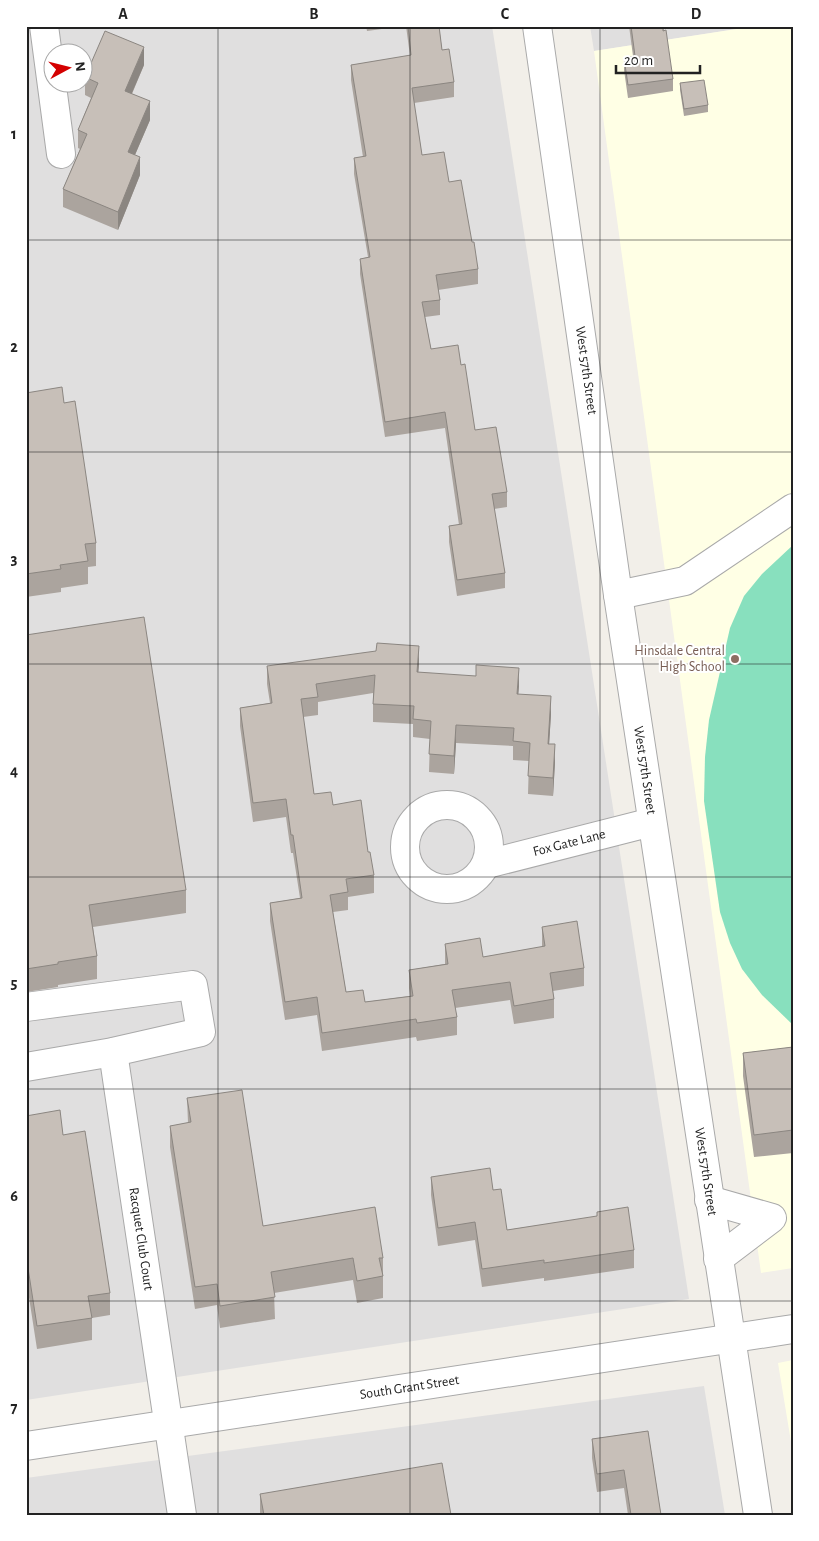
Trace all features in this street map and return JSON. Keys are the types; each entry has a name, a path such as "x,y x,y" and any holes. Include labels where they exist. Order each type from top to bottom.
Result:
{"street":[{"path":"44,26 61,154"},
{"name":"West 57th Street","path":"537,26 618,595 758,1515"},
{"path":"618,595 685,581 793,508"},
{"name":"Fox Gate Lane","path":"487,864 652,822"},
{"path":"26,1007 193,985 201,1032 113,1052 26,1067"},
{"name":"Racquet Club Court","path":"113,1052 182,1515"},
{"path":"709,1200 782,1217"},
{"path":"718,1259 782,1217"},
{"name":"South Grant Street","path":"26,1446 168,1426 793,1328"}],"shaded area":[{"path":"26,26 492,26 689,1299 26,1400"},
{"path":"590,26 756,26 594,51"},
{"name":"Hinsdale Central High School","path":"756,26 793,26 793,1268 761,1273 594,51"},
{"path":"793,1360 793,1454 778,1363"},
{"path":"704,1386 725,1515 26,1515 26,1478"}],"green space":[{"path":"793,545 793,1025 762,995 742,969 730,943 720,912 704,801 705,757 709,720 730,628 744,596 762,574"}],"building":[{"path":"408,26 439,26 442,50 449,49 454,82 412,88 422,155 444,152 449,182 461,180 478,269 436,275 440,300 422,302 431,349 458,345 461,365 465,364 475,430 496,427 507,492 492,494 505,573 457,580 449,526 462,524 445,412 385,422 360,259 370,257 354,158 366,156 351,65 411,55"},
{"path":"631,26 663,26 663,31 666,30 673,79 628,85 624,58 635,56"},
{"path":"105,31 144,47 125,91 150,101 128,152 140,157 118,212 63,189 87,134 78,130 98,83 92,80 92,61"},
{"path":"704,80 708,105 684,109 680,83"},
{"path":"62,387 64,403 75,401 96,543 85,544 88,561 60,565 61,569 26,574 26,393"},
{"path":"144,617 186,890 89,905 97,956 26,969 26,635"},
{"path":"377,643 419,646 417,672 476,676 476,665 519,668 517,694 551,696 548,744 555,744 553,778 528,776 530,743 513,741 514,728 456,725 454,756 429,754 431,721 413,719 414,706 373,704 375,675 316,684 318,697 301,699 314,794 331,792 333,805 361,800 368,852 370,852 374,875 346,879 348,892 330,895 346,992 363,990 365,1002 413,996 409,970 448,964 445,944 480,938 483,957 545,946 542,927 577,921 584,968 550,973 554,999 514,1006 510,982 452,990 457,1017 417,1023 416,1019 322,1033 317,997 285,1002 270,903 302,898 293,835 291,835 286,799 253,803 240,708 272,703 267,666 376,651"},
{"path":"793,1047 793,1130 754,1135 743,1053"},
{"path":"242,1090 263,1226 375,1207 383,1258 379,1258 383,1276 357,1281 353,1258 271,1272 275,1297 220,1306 217,1284 195,1287 170,1126 191,1122 187,1098"},
{"path":"60,1110 63,1135 85,1131 110,1293 88,1296 92,1318 37,1326 26,1255 26,1116"},
{"path":"490,1168 493,1190 501,1189 507,1230 597,1216 597,1212 628,1207 634,1250 544,1263 544,1260 482,1269 475,1222 438,1228 431,1177"},
{"path":"648,1431 661,1515 631,1515 624,1470 597,1474 592,1439"},
{"path":"442,1463 451,1515 264,1515 260,1494"}],"place":[{"name":"Hinsdale Central High School","path":"735,659"}]}
